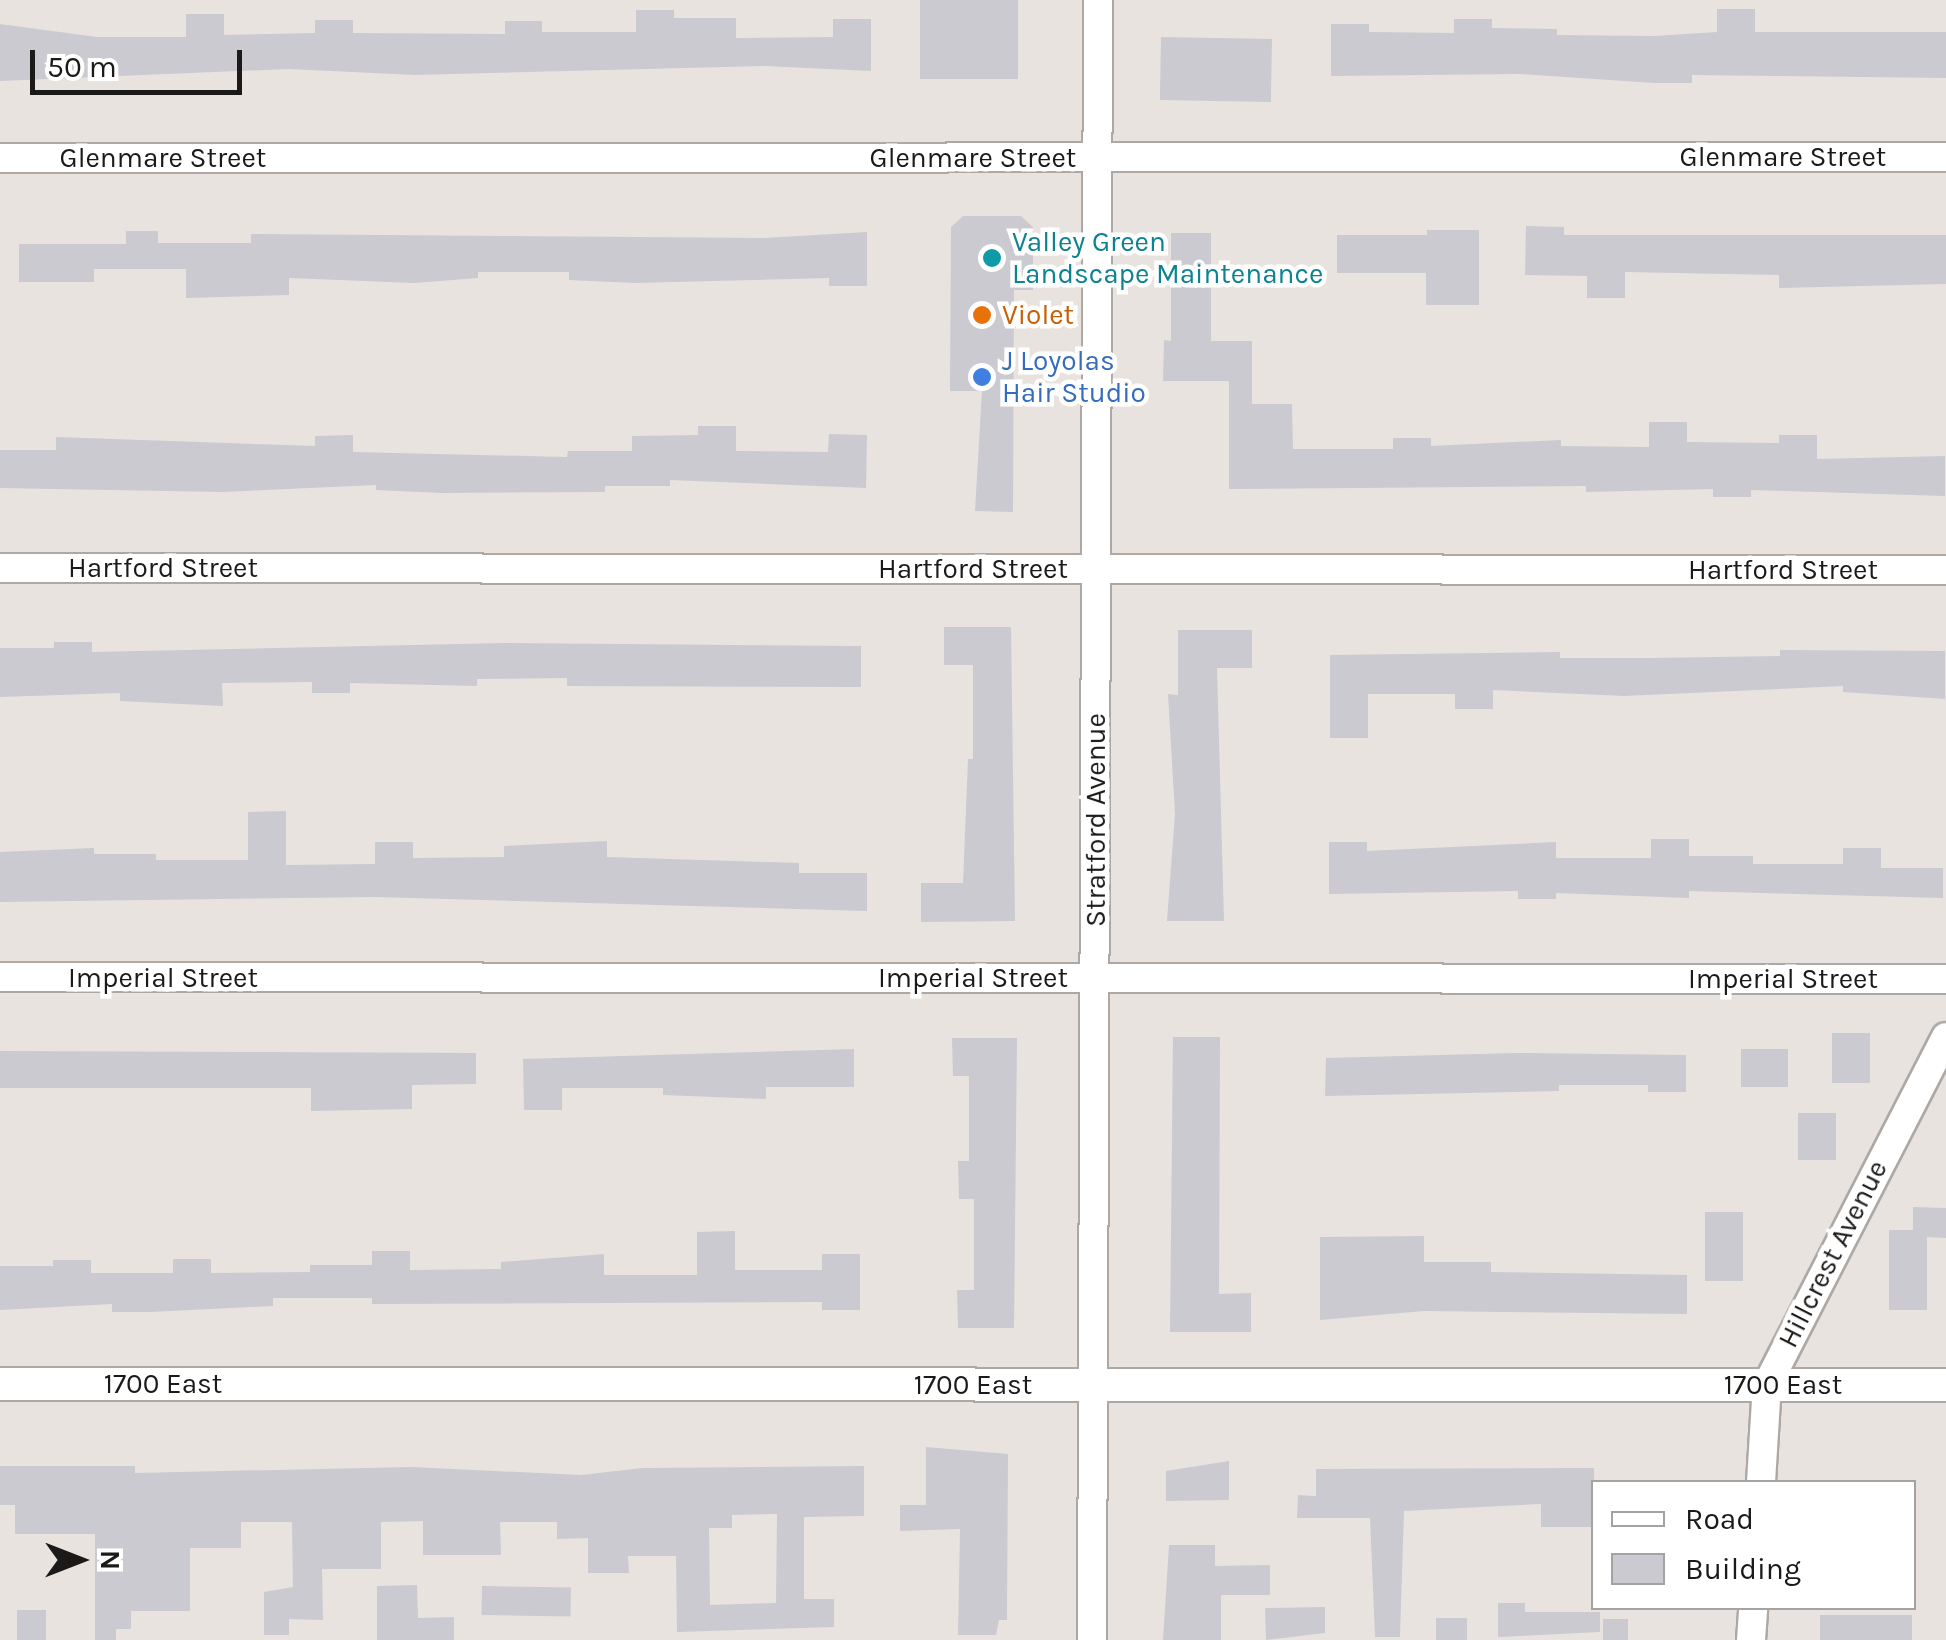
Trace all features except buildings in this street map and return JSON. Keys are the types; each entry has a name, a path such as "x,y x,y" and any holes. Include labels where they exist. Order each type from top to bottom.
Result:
{"street":[{"name":"Stratford Avenue","path":"1092,1640 1098,0"},
{"name":"Glenmare Street","path":"0,158 1946,157"},
{"name":"Hartford Street","path":"0,568 1946,570"},
{"name":"Imperial Street","path":"0,978 1946,979"},
{"name":"Hillcrest Avenue","path":"1761,1480 1767,1385 1946,1037"},
{"name":"1700 East","path":"0,1384 1946,1385"},
{"path":"1751,1640 1753,1610"}],"place":[{"name":"Valley Green Landscape Maintenance","path":"992,258"},
{"name":"Violet","path":"982,315"},
{"name":"J Loyolas Hair Studio","path":"982,377"}]}
